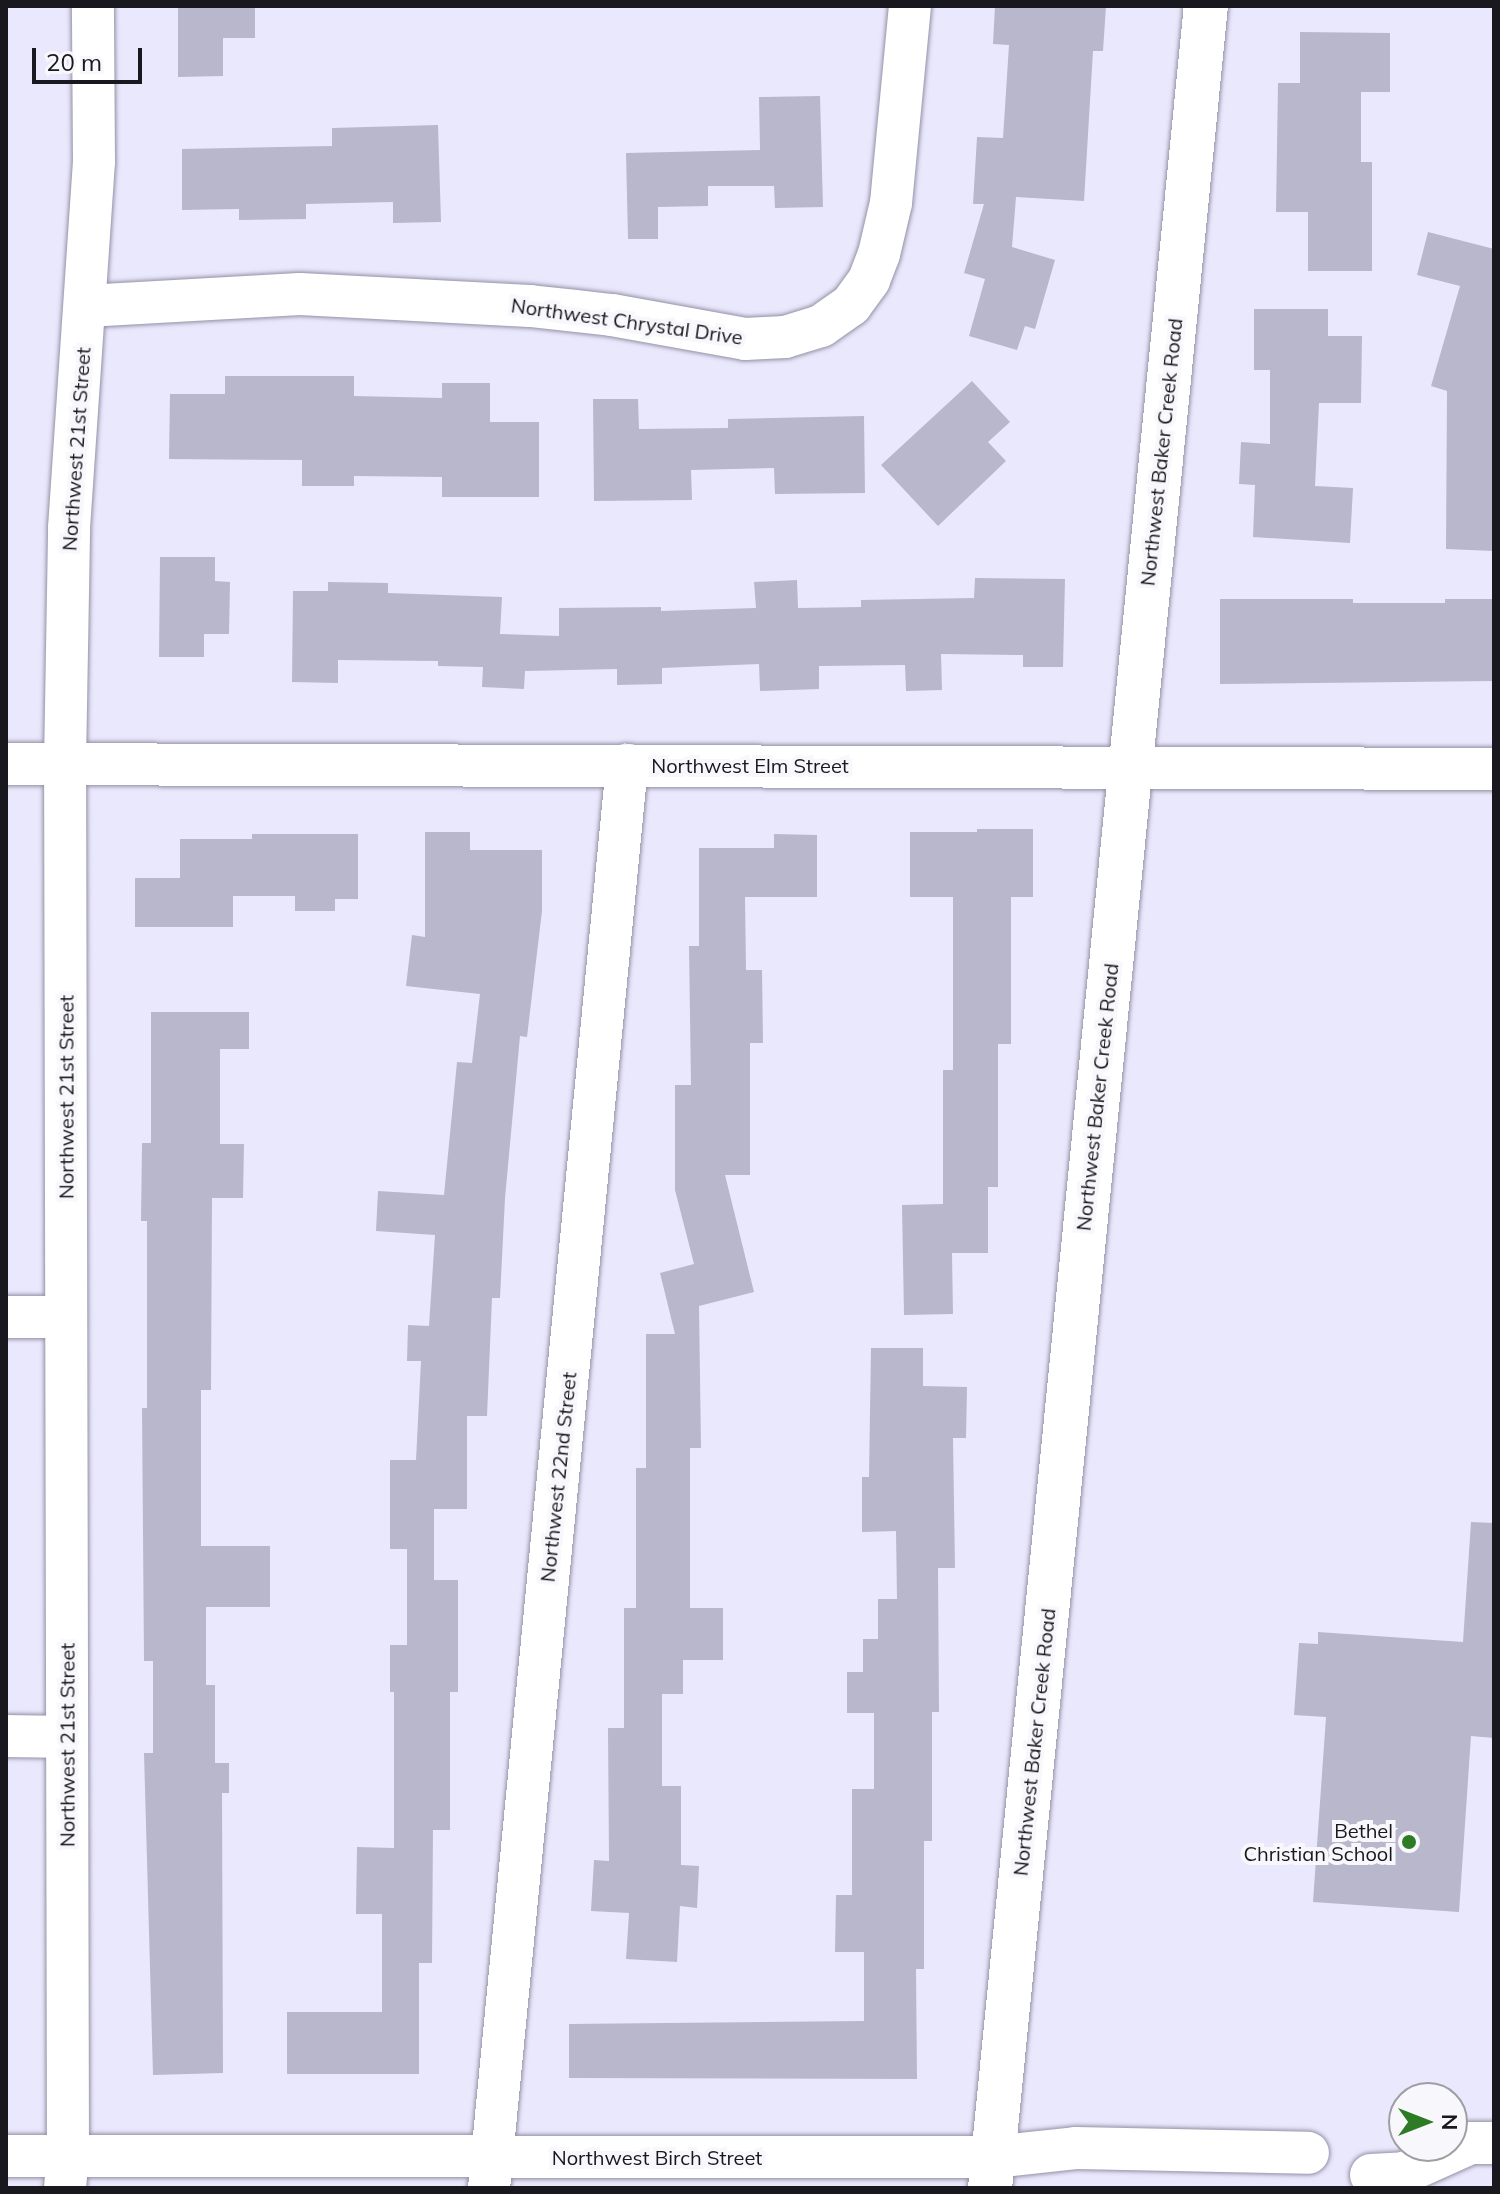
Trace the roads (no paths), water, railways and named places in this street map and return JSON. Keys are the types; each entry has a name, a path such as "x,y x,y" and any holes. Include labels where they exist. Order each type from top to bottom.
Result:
{"main road":[{"name":"Northwest Baker Creek Road","path":"992,2173 1206,6"}],"street":[{"name":"Northwest 21st Street","path":"67,2172 65,764 69,528 94,162 93,6"},
{"name":"Northwest Chrystal Drive","path":"86,306 300,294 465,299 612,315 745,339 785,337 821,326 851,305 869,280 879,254 891,203 910,6"},
{"name":"Northwest Elm Street","path":"6,764 1494,769"},
{"name":"Northwest 22nd Street","path":"491,2172 627,765"},
{"path":"6,1317 66,1317"},
{"path":"6,1736 67,1737"},
{"path":"1371,2175 1404,2173 1470,2143 1494,2143"},
{"name":"Northwest Birch Street","path":"6,2156 67,2172 992,2173 1076,2148 1308,2153"}],"place":[{"name":"Bethel Christian School","path":"1409,1842"}]}
